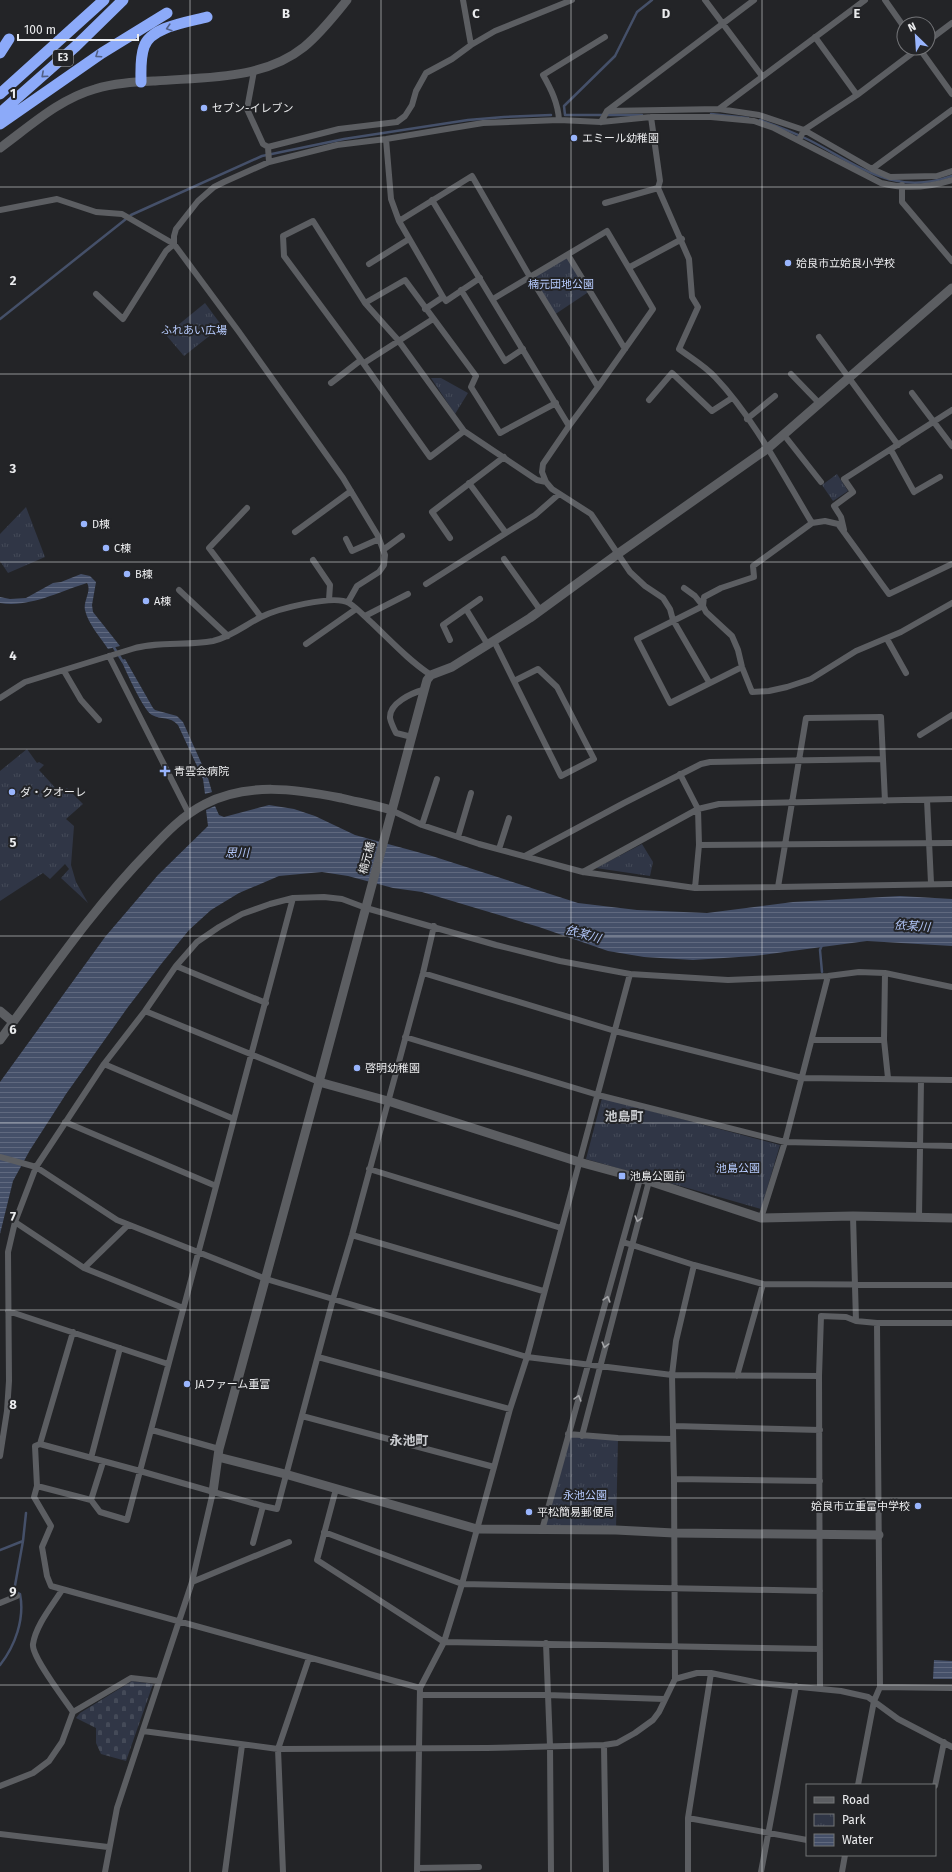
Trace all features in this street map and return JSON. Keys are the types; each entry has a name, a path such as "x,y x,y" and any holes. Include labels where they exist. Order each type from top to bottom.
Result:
{"highway":[{"name":"E3","path":"0,94 104,0"},
{"name":"E3","path":"0,113 76,46 123,0"},
{"path":"0,124 102,53 167,12"},
{"path":"141,82 142,55 144,47 150,38 161,30 207,17"},
{"path":"0,53 6,40"}],"street":[{"path":"0,148 53,110 81,93 96,88 141,82 232,75 271,66 288,58 317,36 347,0"},
{"path":"463,0 471,45"},
{"path":"254,71 247,109 262,144 268,147 339,129 397,122 405,116 412,105 416,91 426,73 452,59 471,45 495,31 572,0"},
{"path":"705,0 762,76"},
{"path":"602,122 606,111 754,0"},
{"path":"719,109 865,0"},
{"path":"885,0 896,16"},
{"path":"936,35 952,23"},
{"path":"559,120 558,108 551,89 543,75 605,37"},
{"path":"815,37 857,95"},
{"path":"800,140 804,130 857,95 919,48 952,94"},
{"path":"606,111 719,109 759,115 804,130 872,169 890,177 900,178 938,176 952,171"},
{"path":"872,169 952,110"},
{"path":"651,117 660,181 658,188 682,239 689,259 692,297 698,307 679,348 715,376 732,398 767,449 812,523"},
{"path":"96,294 123,320 166,251 174,244 176,229 198,201 214,187 269,162 337,145 386,139 483,123 559,120 602,122 651,117 711,117 754,121 800,140 881,183 891,186 902,185 918,187 952,180"},
{"path":"386,139 391,199 399,221 443,297 446,301 480,278"},
{"path":"268,147 269,162"},
{"path":"399,221 472,176 530,277 598,388"},
{"path":"902,185 902,202 952,261"},
{"path":"604,203 658,188"},
{"path":"0,210 56,199 96,212 123,214 174,244 239,332 351,491 379,539 385,555 384,565 379,572 357,586 348,602"},
{"path":"432,200 494,299 569,426"},
{"path":"464,431 430,457 284,256 283,236 313,221 364,303 398,340 464,431 537,480 546,482"},
{"path":"494,299 607,231 630,267 653,309 543,464 542,472 546,482 559,494 591,514 619,553 630,572 645,586 663,598 670,609 673,620 709,682"},
{"path":"369,264 409,239"},
{"path":"630,267 682,239"},
{"path":"568,255 625,349"},
{"path":"364,303 405,280 476,376 471,387 500,433 556,403"},
{"path":"0,698 25,682 144,645 184,644 213,641 228,636 261,617 278,610 329,600 348,602 394,645 431,675 452,667 541,611 619,553 767,449 952,288"},
{"path":"461,290 505,361 523,350"},
{"path":"425,309 443,297"},
{"path":"331,383 362,362 433,319"},
{"path":"819,337 898,445"},
{"path":"649,400 672,373 712,411 732,398"},
{"path":"791,374 820,404"},
{"path":"912,393 952,446"},
{"path":"747,419 775,396"},
{"path":"844,532 841,517 834,506 853,492 844,479 952,410"},
{"path":"784,435 821,482"},
{"path":"891,450 914,492 940,477"},
{"path":"450,538 432,512 504,457"},
{"path":"470,483 506,533"},
{"path":"295,532 351,491"},
{"path":"426,584 535,515 559,494"},
{"path":"247,508 209,548 261,617"},
{"path":"952,564 888,594 838,524 833,522 812,523 753,566 754,577 721,588 704,597 704,606 706,612 732,636 752,692 768,691 811,679 856,652 887,638 952,603"},
{"path":"383,550 402,536"},
{"path":"346,539 352,551 379,539"},
{"path":"504,559 541,611"},
{"path":"313,560 330,585 329,600"},
{"path":"684,588 695,596 704,606"},
{"path":"179,590 228,636"},
{"path":"364,616 408,594"},
{"path":"450,640 443,625 480,599"},
{"path":"704,606 637,639 670,703 709,682 742,667"},
{"path":"306,644 356,609"},
{"path":"466,609 491,643 514,681 561,776 594,759 556,687 538,669 514,681"},
{"path":"887,638 906,673"},
{"path":"109,656 188,814"},
{"path":"64,671 81,700 99,720"},
{"name":"楠元橋","path":"213,1492 219,1453 320,1082 391,810 412,737 423,690 431,675"},
{"path":"412,737 396,733 390,718 392,710 408,696 423,690"},
{"path":"920,734 952,716"},
{"path":"778,886 806,718 881,717 884,801"},
{"path":"525,856 701,764 710,762 883,759"},
{"path":"680,774 698,809 699,846 695,888"},
{"path":"422,825 437,779"},
{"path":"0,1040 112,890 173,826 204,804 218,798 255,789 278,789 320,794 381,807 391,810 422,825 458,837 583,872 695,888 931,883 952,884"},
{"path":"458,837 471,793"},
{"path":"583,872 698,809 719,804 793,801 952,799"},
{"path":"927,800 931,883"},
{"path":"499,849 508,818"},
{"path":"699,846 952,843"},
{"path":"36,1486 91,1500 100,1512 127,1520 252,1056 292,898"},
{"path":"0,1456 7,1411 9,1381 8,1252 15,1222 32,1165 65,1122 104,1064 145,1011 176,966 197,942 219,926 242,914 292,898 342,898 367,904 496,945 560,961 630,974 728,980 828,976 859,972 885,973 952,987"},
{"path":"420,1688 51,1586 47,1576 42,1547 51,1526 34,1497 36,1486 35,1446 40,1444 277,1509 285,1474 423,973 434,926"},
{"path":"176,966 266,1002"},
{"path":"423,973 615,1031 802,1078 952,1080"},
{"path":"885,973 884,1040 888,1078"},
{"path":"479,1868 417,1870 420,1688 444,1642 462,1584 510,1409 527,1357 543,1291 562,1228 630,974"},
{"path":"761,1218 786,1142 828,976"},
{"path":"0,1011 13,1022"},
{"path":"145,1011 252,1056 320,1082 388,1101 579,1162 649,1181 761,1218 853,1216 952,1218"},
{"path":"405,1036 598,1095 786,1142 952,1146"},
{"path":"812,1040 884,1040"},
{"path":"104,1064 234,1120"},
{"path":"919,1217 921,1080"},
{"path":"65,1122 216,1186"},
{"path":"0,1157 32,1165 117,1220 266,1279 527,1357 589,1363 672,1375 819,1376"},
{"path":"369,1169 562,1228"},
{"path":"542,1530 640,1179"},
{"path":"582,1436 649,1181"},
{"path":"853,1216 856,1321"},
{"path":"15,1222 84,1268 183,1308"},
{"path":"84,1268 128,1225"},
{"path":"352,1235 543,1291"},
{"path":"623,1242 694,1265 763,1284 952,1285"},
{"path":"143,1731 278,1749 418,1749 604,1745 617,1743 635,1733 653,1720 659,1712 674,1679 674,1426 672,1375 676,1341 694,1265"},
{"path":"737,1376 763,1284"},
{"path":"8,1311 168,1364"},
{"path":"820,1688 819,1376 821,1316 846,1317 856,1321 877,1323 952,1323"},
{"path":"858,1784 874,1701 880,1687 877,1323"},
{"path":"40,1444 74,1332"},
{"path":"91,1458 120,1348"},
{"path":"318,1357 510,1409"},
{"path":"302,1416 494,1468"},
{"path":"674,1426 820,1430"},
{"path":"152,1430 336,1490 477,1529 879,1535"},
{"path":"568,1434 618,1438 673,1439"},
{"path":"91,1500 102,1462"},
{"path":"674,1479 820,1481"},
{"path":"336,1490 318,1560 444,1642 674,1645 820,1649"},
{"path":"105,1872 108,1848 117,1808 192,1582 213,1492"},
{"path":"253,1543 263,1506"},
{"path":"324,1532 462,1584 820,1591"},
{"path":"192,1582 289,1542"},
{"path":"62,1590 36,1632 33,1646 38,1660 73,1712"},
{"path":"0,1603 17,1596"},
{"path":"546,1643 550,1746 551,1872"},
{"path":"283,1872 278,1749 309,1658"},
{"path":"674,1679 697,1673 712,1673 759,1683 820,1688 868,1697 898,1719 952,1747"},
{"path":"688,1872 688,1818 712,1673"},
{"path":"0,1786 33,1773 49,1761 62,1742 73,1712 131,1678 158,1681"},
{"path":"762,1872 796,1686"},
{"path":"880,1687 952,1688"},
{"path":"420,1695 547,1695 664,1699"},
{"path":"935,1784 944,1742"},
{"path":"225,1872 242,1745"},
{"path":"604,1745 606,1872"},
{"path":"688,1818 806,1840"},
{"path":"0,1834 108,1848"},
{"path":"842,1872 845,1856"}],"green space":[{"name":"楠元団地公園","path":"568,255 590,291 554,315 530,277"},
{"name":"ふれあい広場","path":"205,303 222,326 184,356 166,335"},
{"path":"431,378 441,378 468,393 455,414"},
{"path":"837,474 848,491 833,501 822,485"},
{"path":"26,507 45,557 8,573 0,561 0,534"},
{"path":"27,749 37,763 39,762 44,765 39,770 60,793 67,788 83,804 66,819 74,826 71,865 76,882 88,903 61,878 69,869 65,864 50,879 43,873 0,901 0,771"},
{"path":"642,844 653,862 650,876 596,868"},
{"name":"池島公園","path":"602,1098 780,1145 761,1209 586,1159"},
{"name":"永池公園","path":"568,1434 618,1438 616,1530 542,1530"},
{"path":"132,1681 153,1684 126,1761 101,1754 96,1743 96,1728 76,1718 80,1713"}],"water":[{"path":"81,574 90,576 96,582 92,605 93,612 120,646 108,649 89,620 85,610 85,603 89,589 87,583 34,601 11,604 0,603 0,597 10,599 26,598 53,583 61,582"},
{"path":"125,659 153,708 155,710 177,716 183,722 208,778 212,792 205,794 203,779 178,725 172,720 152,715 144,706 121,660"},
{"name":"思川","path":"269,805 294,809 315,816 355,835 432,856 578,903 637,910 707,913 793,902 900,896 952,899 952,946 867,941 754,956 693,960 644,957 608,951 539,927 422,892 393,888 348,876 322,872 279,876 239,893 211,910 189,930 162,963 128,1007 66,1094 30,1150 13,1181 0,1234 0,1082 105,937 158,875 208,826 206,810 215,806 219,815 224,817"},
{"path":"934,1660 952,1661 952,1679 933,1679"}],"waterway":[{"path":"642,115 565,115 564,106 615,56 637,12 652,0"},
{"path":"711,114 748,118"},
{"path":"0,319 131,215 262,156 344,139 468,120 551,115"},
{"path":"760,120 803,137 860,168 894,180 912,183 931,182 952,176"},
{"path":"113,646 123,662"},
{"path":"822,945 820,950 822,972"},
{"path":"23,1541 26,1513"},
{"path":"0,1550 23,1541 14,1591 20,1594 20,1622 14,1641 0,1665"}],"place":[{"name":"セブン-イレブン","path":"204,108"},
{"name":"エミール幼稚園","path":"574,138"},
{"name":"姶良市立姶良小学校","path":"788,263"},
{"name":"D棟","path":"84,524"},
{"name":"C棟","path":"106,548"},
{"name":"B棟","path":"127,574"},
{"name":"A棟","path":"146,601"},
{"name":"青雲会病院","path":"165,771"},
{"name":"ダ・クオーレ","path":"12,792"},
{"name":"啓明幼稚園","path":"357,1068"},
{"name":"池島公園前","path":"622,1176"},
{"name":"JAファーム重富","path":"187,1384"},
{"name":"姶良市立重富中学校","path":"918,1506"},
{"name":"平松簡易郵便局","path":"529,1512"}],"district":[{"name":"池島町","path":"624,1116"},
{"name":"永池町","path":"409,1440"}],"water label":[{"name":"依某川","path":"912,926"},
{"name":"依某川","path":"583,934"}]}
